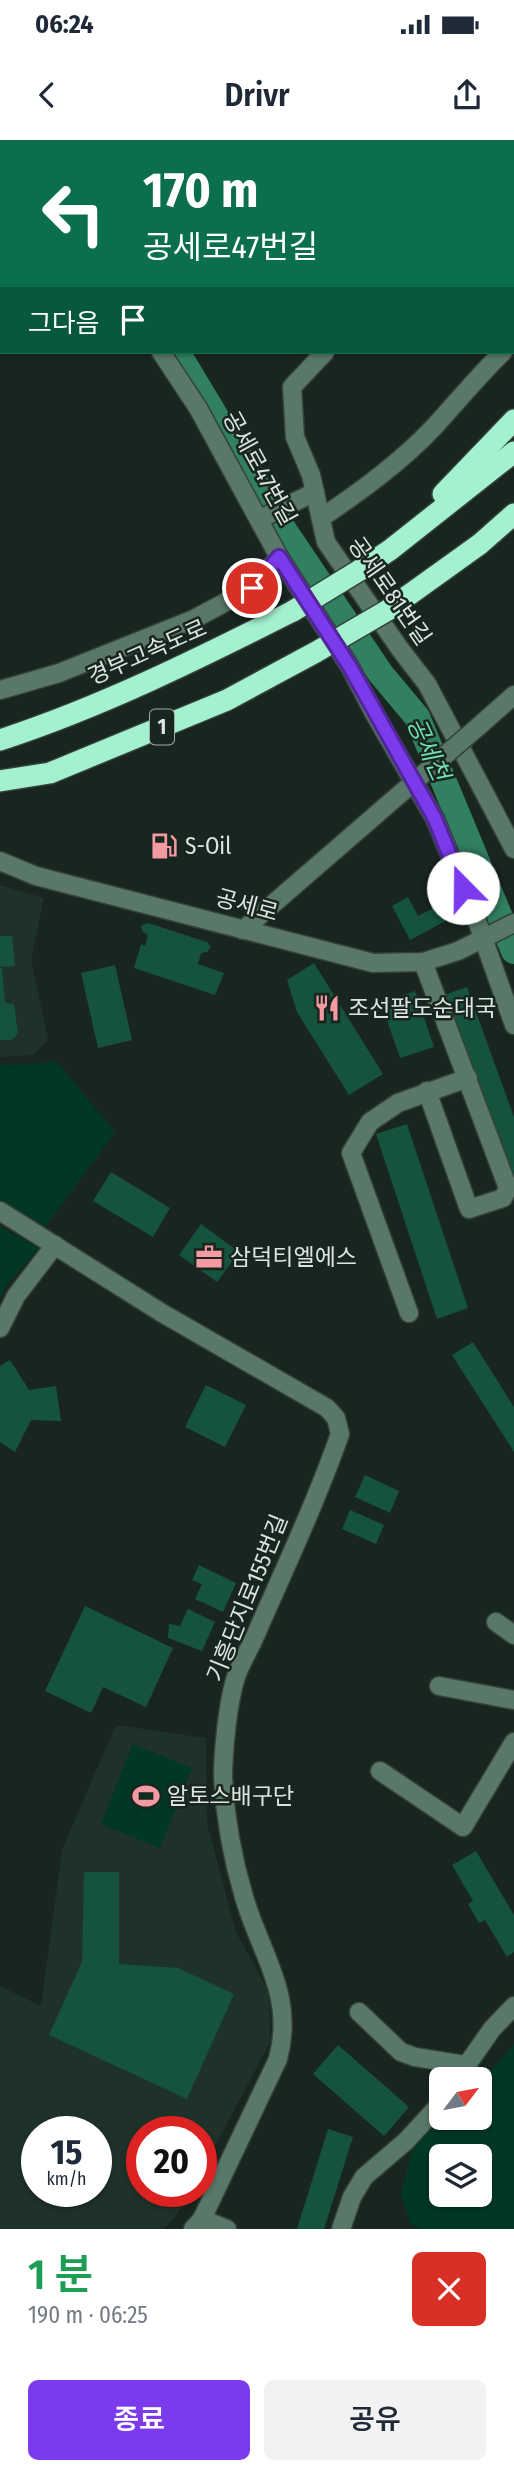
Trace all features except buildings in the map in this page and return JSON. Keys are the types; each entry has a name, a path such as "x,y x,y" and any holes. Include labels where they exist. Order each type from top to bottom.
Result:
{"highway":[{"path":"390,550 514,420"},
{"name":"경부고속도로","path":"0,740 41,727 192,662 293,611 390,550 514,452"},
{"name":"1","path":"0,781 50,773 228,700 388,610 480,544 514,514"}],"street":[{"name":"공세로47번길","path":"0,690 59,673 194,619 252,588 279,557 198,408 163,354"},
{"name":"공세로81번길","path":"323,354 292,387 295,437 311,475 326,542 427,684 514,849"},
{"path":"321,518 363,490 433,428 501,354"},
{"path":"260,519 314,492"},
{"path":"279,557 350,667 435,819 514,1025"},
{"path":"243,930 514,695"},
{"name":"공세로","path":"0,861 36,876 373,963 423,962 458,951 514,923"},
{"path":"423,962 508,1188 503,1198 470,1209 427,1091"},
{"path":"410,1313 351,1153 370,1122 398,1103 468,1078"},
{"name":"기흥단지로155번길","path":"0,1211 162,1313 327,1408 336,1418 340,1434 255,1638 235,1678 223,1776 231,1838 244,1897 282,2002 284,2036 278,2059 197,2224"},
{"path":"0,1328 16,1296 55,1245"},
{"path":"496,1622 514,1635"},
{"path":"439,1685 514,1700"},
{"path":"380,1771 463,1827 514,1742"},
{"path":"465,2067 492,2029 514,2006"},
{"path":"359,2012 401,2052 446,2067"},
{"path":"341,2229 352,2197 364,2176 406,2141 429,2116"},
{"path":"197,2224 227,2229"}],"shaded area":[{"path":"0,885 44,898 31,960 48,1039 34,1055 0,1057"},
{"path":"116,1725 206,1738 207,1823 236,1932 269,1992 270,2042 217,2143 217,2116 126,2116 126,2207 182,2207 164,2229 0,2229 0,1986 41,2006 62,1850"}],"green space":[{"path":"57,1062 115,1132 45,1227 0,1200 0,1065"},
{"path":"0,1227 39,1248 5,1287 0,1298"},
{"name":"알토스배구단","path":"133,1744 192,1768 160,1848 101,1824"},
{"path":"514,2045 514,2229 420,2229 410,2223 401,2194 416,2135 429,2124 429,2130 492,2130 492,2069"}],"waterway":[{"name":"공세천","path":"178,354 284,530 381,674 417,717 514,951"}],"place":[{"name":"S-Oil","path":"164,846"},
{"name":"조선팔도순대국","path":"327,1008"},
{"name":"삼덕티엘에스","path":"209,1257"},
{"name":"알토스배구단","path":"146,1796"}],"route":[{"path":"252,588 279,557 350,667 395,747 435,819 463,888"}]}
